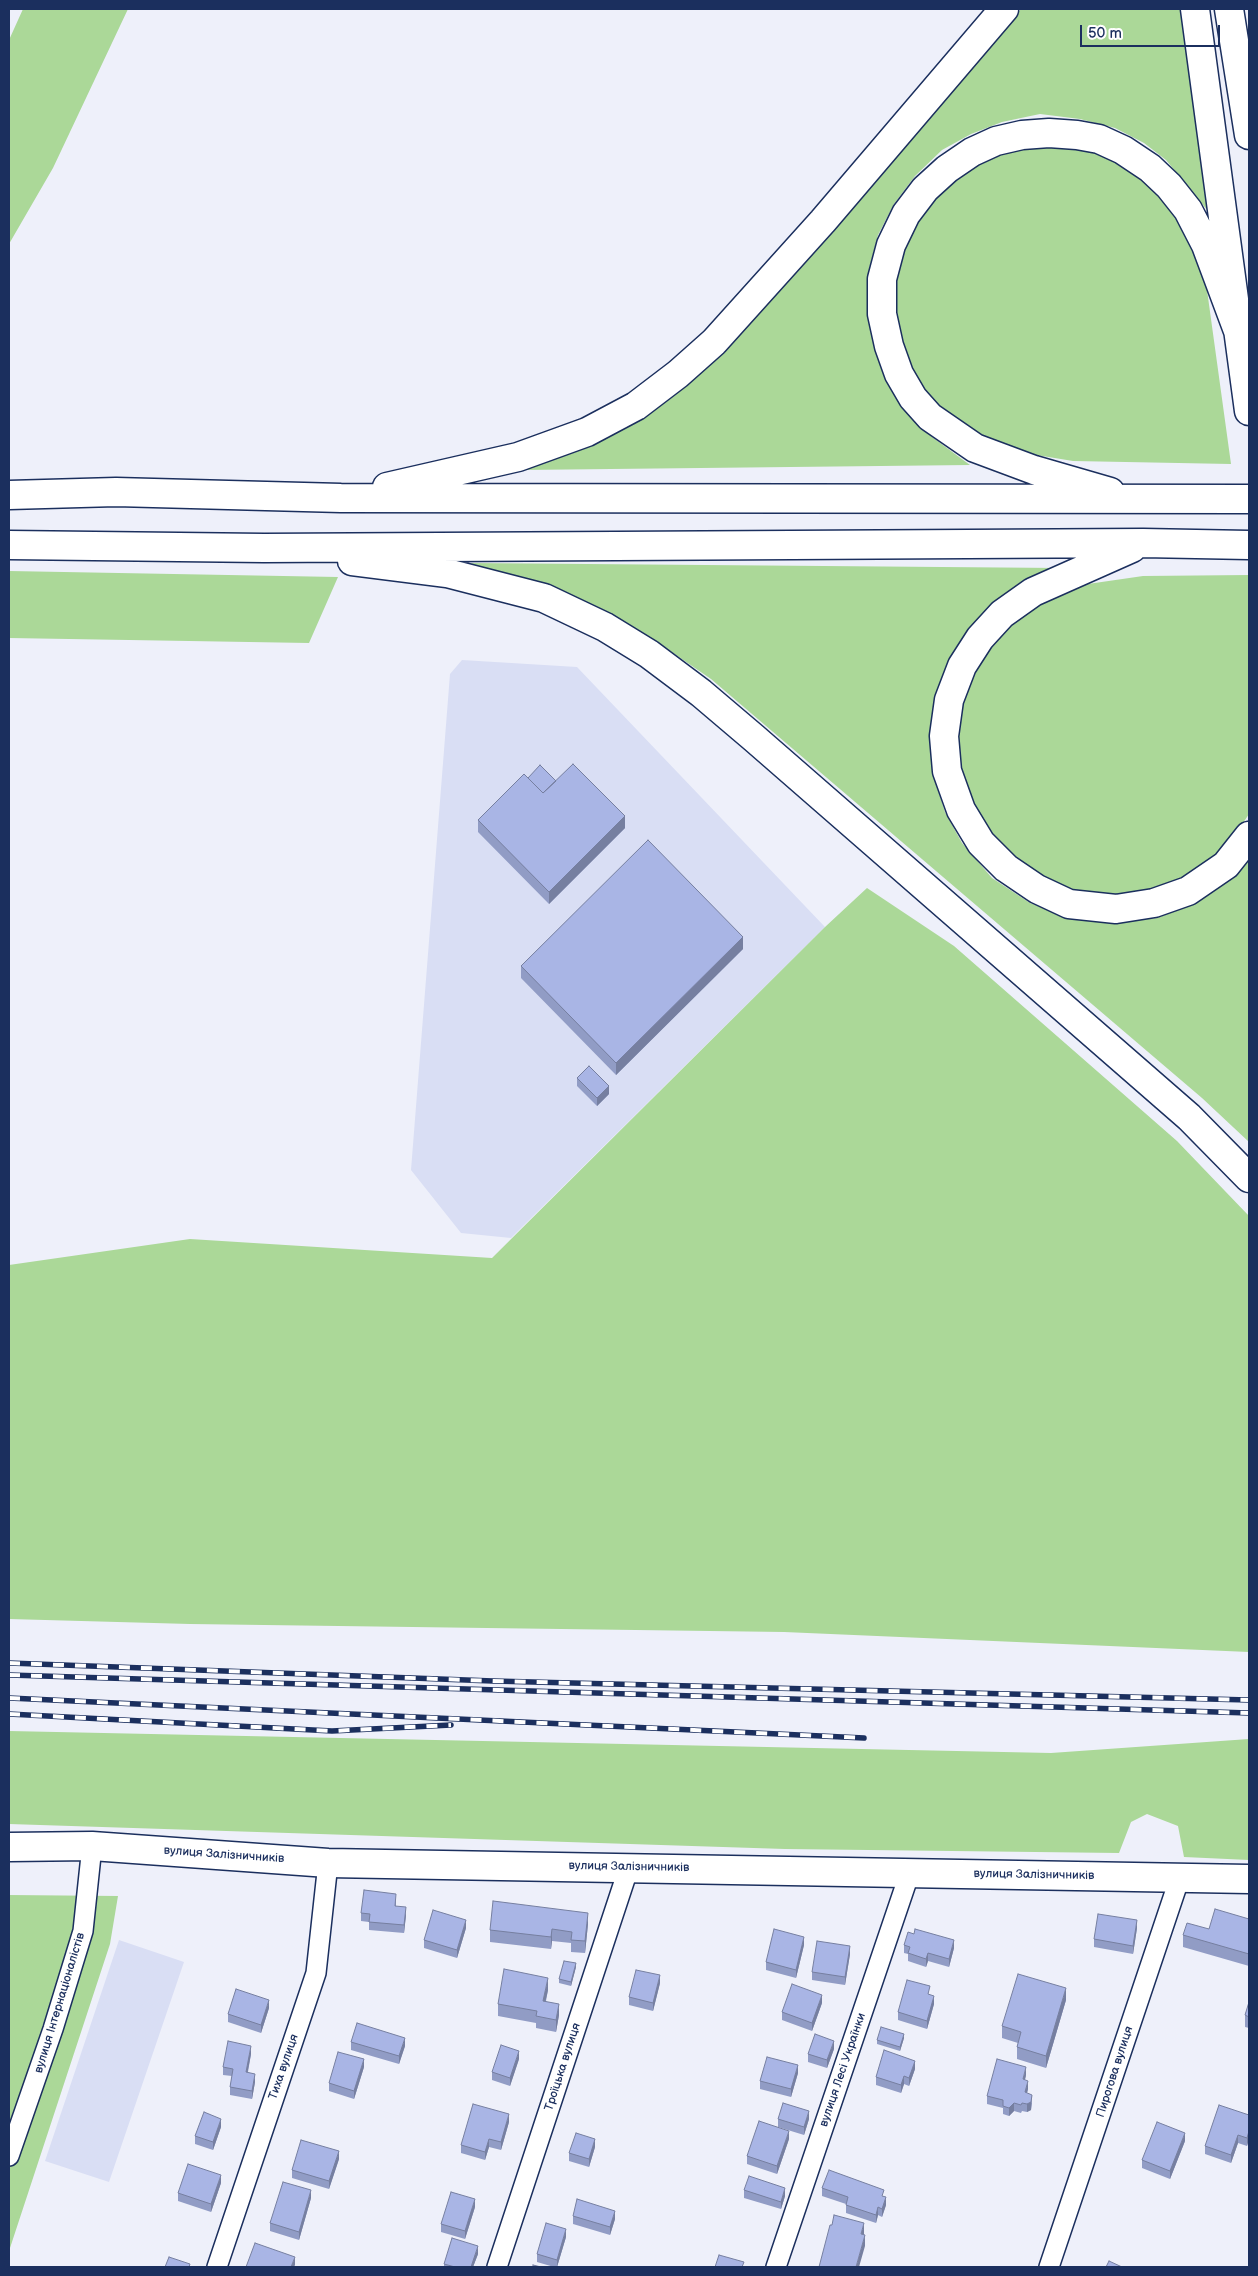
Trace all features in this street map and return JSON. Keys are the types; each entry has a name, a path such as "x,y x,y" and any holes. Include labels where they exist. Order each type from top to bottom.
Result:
{"main road":[{"path":"341,498 518,457 587,432 636,406 678,374 714,342 823,222 1004,9"},
{"path":"1194,9 1249,409"},
{"path":"1229,9 1249,135"},
{"path":"1140,500 1026,467 975,448 952,434 930,416 913,398 900,374 889,346 882,314 882,279 891,245 906,214 925,189 947,169 972,152 996,141 1022,135 1049,133 1076,134 1099,139 1123,150 1150,168 1169,186 1188,210 1206,245 1240,336"},
{"path":"9,495 116,492 341,498 1249,500"},
{"path":"1144,543 1033,592 1002,614 980,638 962,666 949,700 944,736 947,771 961,810 981,843 1006,868 1037,889 1070,904 1116,909 1154,903 1188,891 1226,865 1249,836"},
{"path":"9,545 264,548 1144,543 1249,545"},
{"path":"264,548 368,564 447,573 485,581 544,598 605,626 649,654 701,693 754,738 1182,1111 1249,1178"},
{"name":"вулиця Залізничників","path":"9,1847 92,1846 328,1863 1249,1879"}],"street":[{"name":"вулиця Інтернаціоналістів","path":"9,2156 53,2029 83,1931 92,1846"},
{"name":"Тиха вулиця","path":"217,2267 316,1973 328,1863"},
{"name":"Троїцька вулиця","path":"497,2267 629,1868"},
{"name":"вулиця Лесі Українки","path":"776,2267 910,1872"},
{"name":"Пирогова вулиця","path":"1049,2267 1180,1877"}],"shaded area":[{"path":"462,660 577,667 825,927 511,1238 461,1233 411,1170 450,674"},
{"path":"119,1940 184,1962 109,2182 45,2161"}],"green space":[{"path":"23,9 128,9 53,168 9,244 9,40"},
{"path":"1021,9 1181,9 1208,211 1166,160 1144,143 1115,128 1080,119 1040,114 1002,122 971,134 942,150 915,176 894,204 878,235 869,269 867,304 872,335 880,364 893,391 913,418 932,437 970,465 521,470 576,452 644,416 832,228"},
{"path":"1035,146 1068,146 1097,152 1126,165 1169,202 1197,253 1207,290 1231,464 1073,461 1018,452 985,440 937,410 906,363 894,305 895,277 902,249 916,219 933,196 975,163 1001,152"},
{"path":"469,563 1060,568 1017,587 988,609 964,636 945,672 934,708 930,742 933,775 945,812 962,843 992,878 1030,903 1069,918 1109,923 1157,918 1196,903 1227,882 1249,858 1249,1142 1202,1098 711,679 657,642 609,615 533,583"},
{"path":"9,571 338,577 309,643 9,638"},
{"path":"1249,575 1249,814 1225,850 1195,875 1162,890 1122,897 1076,894 1010,860 967,805 954,736 960,695 983,649 1039,599 1081,585 1143,576"},
{"path":"867,888 954,946 1177,1141 1249,1216 1249,1652 784,1632 190,1624 9,1619 9,1265 190,1239 492,1258 825,927"},
{"path":"9,1731 1051,1753 1249,1739 1249,1860 1184,1857 1178,1826 1147,1814 1131,1822 1119,1853 785,1849 9,1824"},
{"path":"9,1895 118,1896 110,1944 9,2251"}],"building":[{"path":"573,764 625,816 549,892 478,820 524,774 543,793"},
{"path":"540,765 556,781 543,793 528,778"},
{"path":"648,840 743,937 616,1063 521,966"},
{"path":"589,1066 609,1086 597,1098 577,1078"},
{"path":"364,1890 396,1894 395,1906 406,1907 404,1925 369,1922 370,1914 361,1913"},
{"path":"493,1901 588,1913 585,1941 571,1940 572,1932 552,1929 551,1937 490,1930"},
{"path":"1215,1909 1249,1919 1249,1954 1183,1935 1187,1923 1209,1929"},
{"path":"433,1910 466,1920 457,1950 424,1940"},
{"path":"1098,1914 1137,1920 1133,1946 1094,1939"},
{"path":"774,1929 804,1937 796,1970 766,1962"},
{"path":"915,1929 954,1940 949,1959 928,1953 926,1959 908,1953 910,1947 904,1945 908,1932 914,1934"},
{"path":"817,1941 850,1946 845,1977 812,1972"},
{"path":"564,1961 576,1963 571,1982 559,1979"},
{"path":"504,1969 548,1978 543,2001 559,2004 556,2020 536,2016 537,2011 498,2004"},
{"path":"636,1970 660,1975 653,2003 629,1997"},
{"path":"1018,1974 1066,1988 1046,2056 1017,2047 1021,2032 1002,2026"},
{"path":"907,1980 930,1986 928,1994 934,1996 927,2021 898,2012"},
{"path":"792,1984 822,1995 812,2023 782,2012"},
{"path":"236,1989 269,2000 261,2025 228,2014"},
{"path":"1249,2002 1249,2017 1245,2015"},
{"path":"357,2023 405,2038 399,2056 351,2042"},
{"path":"881,2027 904,2034 900,2047 877,2040"},
{"path":"815,2034 834,2041 827,2060 808,2054"},
{"path":"228,2041 251,2046 246,2072 255,2074 252,2091 230,2087 233,2069 223,2067"},
{"path":"501,2045 519,2051 510,2078 492,2072"},
{"path":"884,2050 915,2061 909,2078 904,2076 901,2085 876,2077"},
{"path":"338,2052 364,2059 354,2091 329,2083"},
{"path":"767,2057 798,2065 791,2089 760,2081"},
{"path":"997,2059 1026,2067 1023,2079 1028,2081 1025,2092 1032,2095 1031,2102 1027,2104 1022,2103 1021,2105 1014,2103 1009,2108 1003,2106 1003,2100 987,2096"},
{"path":"783,2103 809,2111 804,2127 778,2119"},
{"path":"473,2104 509,2114 501,2142 489,2139 485,2152 461,2145"},
{"path":"1219,2105 1249,2115 1247,2138 1238,2135 1231,2155 1205,2146"},
{"path":"204,2112 221,2119 213,2142 195,2136"},
{"path":"759,2121 789,2131 777,2166 747,2156"},
{"path":"1157,2122 1185,2133 1170,2171 1142,2160"},
{"path":"576,2133 595,2139 589,2159 569,2153"},
{"path":"301,2140 339,2151 329,2181 292,2170"},
{"path":"188,2164 221,2175 211,2204 178,2193"},
{"path":"829,2170 884,2190 882,2196 886,2197 882,2209 878,2207 876,2215 846,2205 848,2197 822,2188"},
{"path":"749,2176 785,2188 781,2202 744,2190"},
{"path":"283,2182 311,2190 299,2232 270,2223"},
{"path":"451,2192 475,2199 465,2231 441,2224"},
{"path":"577,2199 615,2211 610,2227 573,2216"},
{"path":"834,2215 864,2223 861,2234 865,2235 856,2267 819,2267"},
{"path":"546,2223 566,2229 557,2260 537,2254"},
{"path":"452,2238 478,2246 471,2267 455,2267 444,2264"},
{"path":"255,2243 295,2257 291,2267 246,2267"},
{"path":"719,2255 744,2262 742,2267 715,2267"},
{"path":"169,2257 190,2264 189,2267 165,2267"},
{"path":"1109,2261 1122,2267 1106,2267"}],"railway":[{"path":"9,1663 493,1681 1249,1700"},
{"path":"9,1675 1249,1713"},
{"path":"9,1698 864,1738"},
{"path":"9,1714 332,1731 451,1725"}]}
